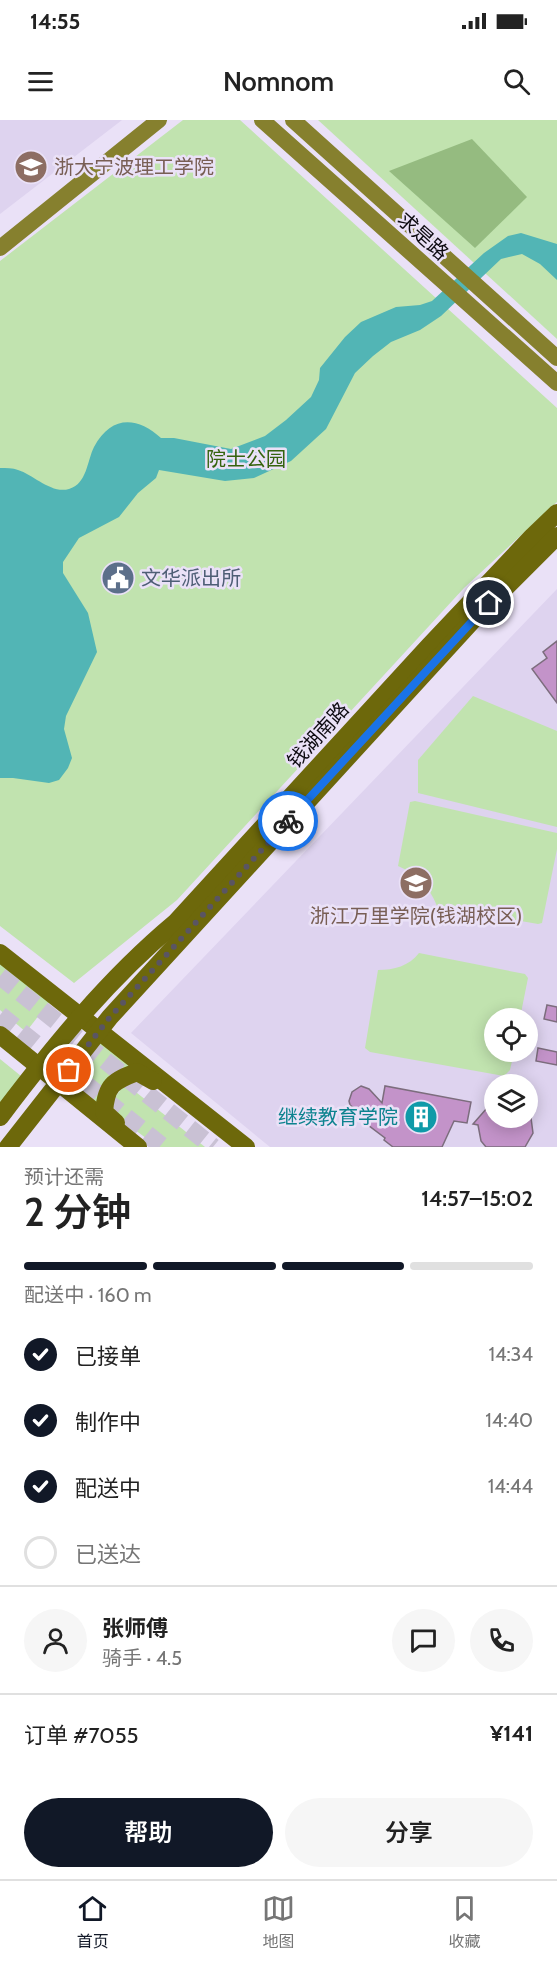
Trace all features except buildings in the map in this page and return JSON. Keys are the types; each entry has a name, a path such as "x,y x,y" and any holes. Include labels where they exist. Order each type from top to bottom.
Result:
{"main road":[{"name":"钱湖南路","path":"0,1118 39,1067 144,949 175,923 445,630 557,513"},
{"name":"钱湖南路","path":"8,1147 99,1031 474,618 557,536"},
{"path":"0,953 246,1147"},
{"path":"0,1035 139,1147"},
{"path":"139,1147 104,1112 106,1095 111,1086 118,1079 137,1072 181,1096"}],"street":[{"path":"0,248 159,120"},
{"name":"求是路","path":"262,120 557,383"},
{"name":"求是路","path":"293,120 557,358"}],"shaded area":[{"name":"浙大宁波理工学院","path":"0,120 122,120 0,214"},
{"path":"472,139 527,197 475,248 389,171"},
{"path":"521,233 557,244 557,280 540,264 522,254 501,259 441,316 420,330 391,342 355,373 326,429 291,461 254,478 225,481 159,470 156,478 138,493 119,517 79,538 63,562 63,573 88,613 97,652 66,716 64,729 72,758 59,780 49,783 0,778 0,468 12,468 24,472 49,487 69,489 80,482 94,447 101,437 116,424 125,422 143,426 161,438 174,438 231,449 265,436 311,397 319,380 320,368 345,337 361,322 396,307 420,305 432,301 484,253 508,236"},
{"name":"浙江万里学院(钱湖校区)","path":"557,589 557,1147 270,1147 131,1033"}],"green space":[{"name":"院士公园","path":"183,120 240,120 557,408 557,502 464,588 177,900 74,983 0,926 0,261"},
{"path":"318,120 557,120 557,339"},
{"path":"473,696 557,731 557,827 418,793 418,760"},
{"path":"415,801 557,833 557,849 542,923 437,906 422,882 398,866 410,802"},
{"path":"419,953 525,974 528,978 522,1008 484,1008 484,1062 512,1062 510,1070 506,1074 493,1074 370,1052 365,1048 378,970 401,966 411,961"},
{"path":"0,962 50,1001 26,1032 0,1010"},
{"path":"100,1043 132,1067 101,1110 69,1088"},
{"path":"0,1059 21,1076 0,1104"},
{"path":"127,1085 205,1147 158,1147 119,1118 114,1099"}],"tunnel":[{"path":"0,976 213,1147"},
{"path":"0,1015 163,1147"}],"way so far":[{"path":"69,1070 110,1017 288,821"}],"place":[{"name":"浙大宁波理工学院","path":"31,167"},
{"name":"文华派出所","path":"118,578"},
{"name":"浙江万里学院(钱湖校区)","path":"416,883"},
{"name":"继续教育学院","path":"421,1117"}],"route":[{"path":"288,821 489,603"}]}
